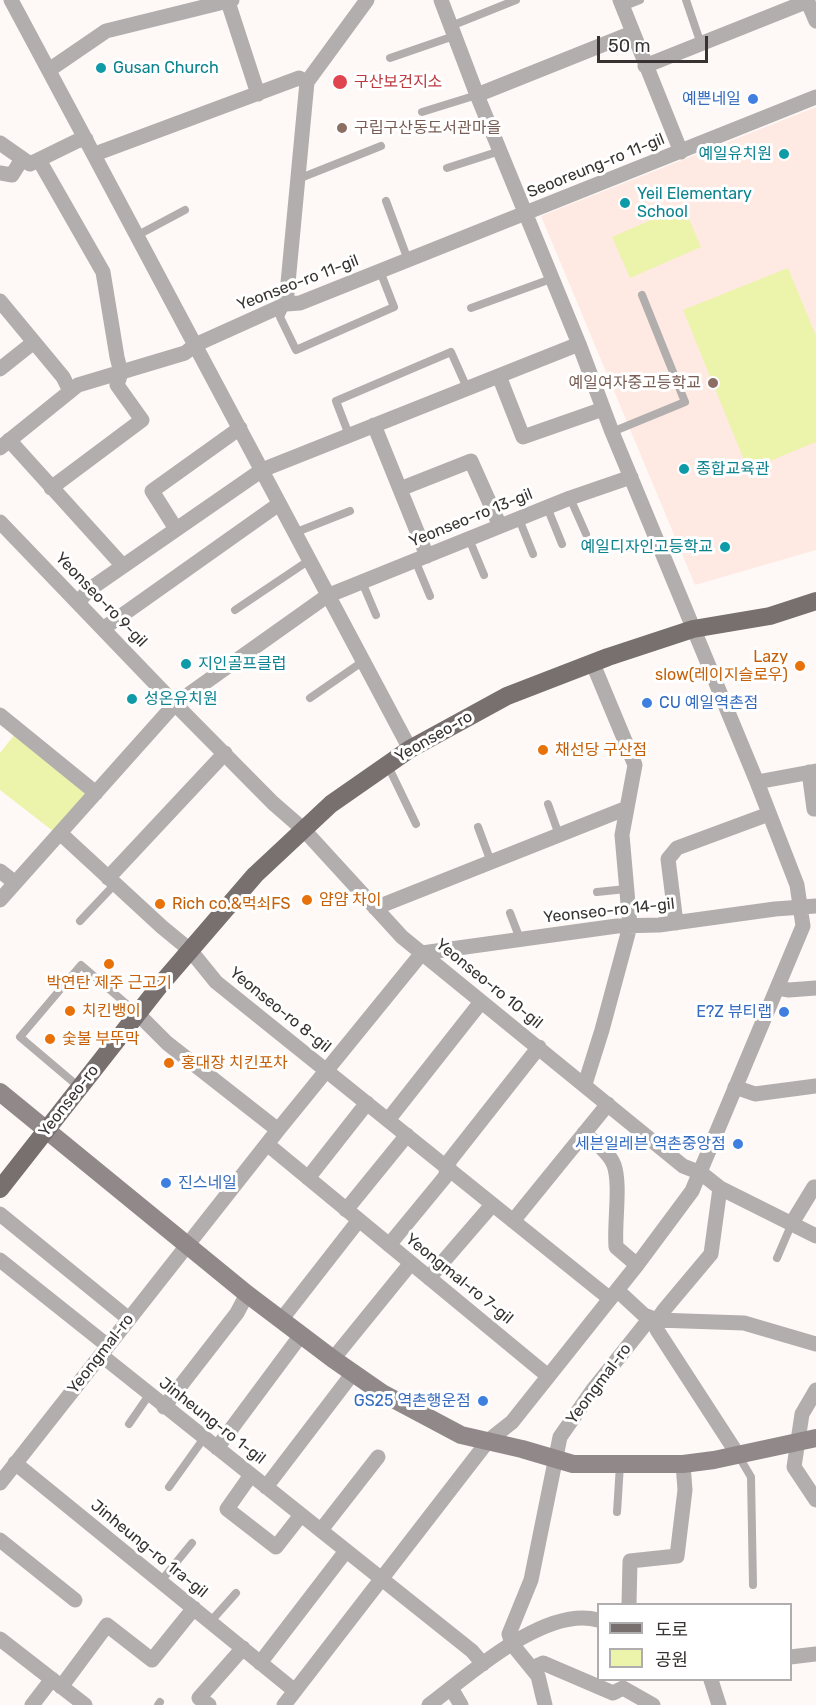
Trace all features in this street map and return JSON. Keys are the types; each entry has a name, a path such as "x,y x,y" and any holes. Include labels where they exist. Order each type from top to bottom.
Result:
{"main road":[{"name":"Yeonseo-ro","path":"0,1189 137,1013 190,950 255,875 332,804 410,749 507,696 608,657 693,629 770,616 816,601"}],"street":[{"path":"11,0 410,749"},
{"path":"286,304 307,82 367,0"},
{"path":"284,1705 488,1442 512,1422 637,1265 692,1191 803,926 808,907 612,432 441,0"},
{"path":"645,66 807,0 816,21"},
{"path":"49,70 106,31 230,1 258,94"},
{"name":"Seooreung-ro 11-gil","path":"621,4 681,152"},
{"path":"477,95 632,33"},
{"path":"95,154 299,78 307,82"},
{"name":"Seooreung-ro 11-gil","path":"525,214 816,97"},
{"path":"0,143 30,165 77,141 86,139"},
{"path":"0,173 12,175 22,159"},
{"path":"39,160 103,272 121,373 117,385 142,420 51,488"},
{"path":"380,271 525,214"},
{"name":"Yeonseo-ro 11-gil","path":"4,444 78,385 185,353 195,345 286,304 300,303 380,271"},
{"path":"3,312 63,377 70,391"},
{"path":"0,369 33,342"},
{"path":"78,602 90,589 262,470 579,344"},
{"path":"499,376 523,437 603,409"},
{"path":"374,425 400,489 421,558"},
{"path":"176,529 152,491 240,428"},
{"path":"4,444 51,488 123,566"},
{"path":"400,489 471,461 500,526"},
{"name":"Yeonseo-ro 13-gil","path":"327,596 547,507 631,477"},
{"path":"104,628 279,504"},
{"name":"Yeonseo-ro 9-gil","path":"0,522 104,628 175,705 273,803 304,830"},
{"path":"0,900 175,705 327,596"},
{"path":"585,1084 630,926 622,835 634,765 593,664"},
{"path":"0,715 96,793"},
{"path":"112,881 225,753"},
{"path":"757,782 813,771 814,809 816,808"},
{"path":"375,908 627,808"},
{"path":"676,923 668,859 677,848 770,814"},
{"name":"Yeonseo-ro 10-gil","path":"304,830 402,937 683,1166 701,1173 720,1188 816,1236"},
{"name":"Yeonseo-ro 8-gil","path":"60,833 190,950 216,982 492,1205 613,1294"},
{"path":"0,871 14,882"},
{"name":"Yeonseo-ro 14-gil","path":"422,953 617,926 676,923 775,909 808,907"},
{"name":"Yeonseo-ro 8-gil","path":"326,1070 422,953"},
{"path":"777,988 789,990 816,988"},
{"path":"388,1120 481,1002"},
{"path":"137,1013 167,1043 278,1130"},
{"path":"389,1245 445,1177 450,1160 539,1047"},
{"name":"Yeongmal-ro","path":"0,1483 326,1070"},
{"path":"735,1087 755,1094 816,1086"},
{"path":"0,1092 247,1294 333,1359 382,1393 461,1435 573,1464 683,1464 816,1438"},
{"path":"308,1178 367,1103"},
{"path":"513,1221 608,1104"},
{"path":"584,1133 604,1151 614,1164 617,1191 614,1225 616,1246 637,1265"},
{"path":"267,1144 346,1210 406,1136"},
{"path":"792,1224 816,1187"},
{"name":"Yeongmal-ro","path":"512,1644 509,1634 531,1580 560,1437 592,1391 647,1322 657,1320 711,1254 720,1188"},
{"path":"429,1278 492,1205"},
{"name":"Yeongmal-ro 7-gil","path":"346,1210 548,1376"},
{"path":"0,1214 129,1319"},
{"path":"281,1320 359,1220"},
{"path":"0,1260 104,1351"},
{"path":"333,1359 411,1263"},
{"path":"164,1407 237,1313 247,1294"},
{"path":"613,1294 645,1315 657,1320 744,1323 816,1344"},
{"path":"657,1320 657,1330 738,1455"},
{"path":"217,1448 301,1335"},
{"name":"Jinheung-ro 1-gil","path":"104,1351 149,1395 472,1651 483,1664"},
{"path":"266,1487 353,1373"},
{"path":"816,1390 802,1414 794,1467 816,1500"},
{"path":"321,1530 378,1457"},
{"name":"Jinheung-ro 1ra-gil","path":"15,1463 295,1691"},
{"path":"629,1603 630,1561 677,1556 685,1490 683,1464"},
{"path":"251,1475 227,1509 276,1547 302,1515"},
{"path":"0,1540 75,1600"},
{"path":"260,1663 346,1551"},
{"path":"32,1705 57,1683 108,1625 152,1660 194,1608"},
{"path":"429,1705 483,1664 540,1627 564,1620 591,1617 597,1620"},
{"path":"0,1639 84,1705"},
{"path":"512,1644 538,1676 545,1705"},
{"path":"209,1705 200,1698 243,1648"},
{"path":"792,1657 816,1654"},
{"path":"532,1668 543,1663 613,1693 623,1688 653,1705"},
{"path":"711,1681 716,1704"},
{"path":"451,1688 461,1705"}],"lane":[{"path":"621,4 640,0"},
{"path":"686,0 701,44"},
{"path":"390,58 515,1"},
{"path":"422,112 477,95"},
{"path":"298,179 381,146"},
{"path":"447,168 500,152"},
{"path":"386,201 408,260"},
{"path":"138,235 185,210"},
{"name":"Yeonseo-ro 11-gil","path":"286,304 280,317 296,350 394,307 380,271"},
{"path":"471,308 551,279"},
{"path":"612,432 686,402 642,295"},
{"path":"349,435 336,401 451,352 467,388"},
{"path":"570,498 586,534"},
{"path":"547,507 562,544"},
{"path":"294,533 350,511"},
{"path":"519,519 533,554"},
{"path":"469,539 484,575"},
{"path":"421,558 430,596"},
{"path":"235,610 308,561"},
{"path":"362,582 376,615"},
{"path":"310,698 362,662"},
{"path":"388,764 416,824"},
{"path":"548,804 559,835"},
{"path":"478,827 491,862"},
{"path":"80,921 112,881"},
{"path":"597,892 626,889"},
{"path":"510,913 520,939"},
{"path":"80,1087 20,1037 81,965 137,1013"},
{"path":"777,1258 792,1224"},
{"path":"129,1424 149,1395"},
{"path":"169,1487 204,1438"},
{"path":"738,1455 751,1477 753,1585"},
{"path":"617,1512 620,1464"},
{"path":"161,1581 192,1543"},
{"path":"210,1622 236,1593"}],"shaded area":[{"name":"예일여자중고등학교","path":"816,107 816,550 695,585 541,216"}],"green space":[{"path":"683,206 701,247 630,278 612,237"},
{"path":"788,268 816,336 816,442 748,470 683,310"},
{"path":"18,730 94,795 58,835 0,790 0,753"}],"place":[{"name":"Gusan Church","path":"101,68"},
{"name":"구산보건지소","path":"340,82"},
{"name":"예쁜네일","path":"753,99"},
{"name":"구립구산동도서관마을","path":"342,128"},
{"name":"예일유치원","path":"784,154"},
{"name":"Yeil Elementary School","path":"625,203"},
{"name":"예일여자중고등학교","path":"713,383"},
{"name":"종합교육관","path":"684,469"},
{"name":"예일디자인고등학교","path":"725,547"},
{"name":"지인골프클럽","path":"186,664"},
{"name":"Lazy slow(레이지슬로우)","path":"800,666"},
{"name":"성온유치원","path":"132,699"},
{"name":"CU 예일역촌점","path":"647,703"},
{"name":"채선당 구산점","path":"543,750"},
{"name":"얌얌 차이","path":"307,900"},
{"name":"Rich co.&먹쇠FS","path":"160,904"},
{"name":"박연탄 제주 근고기","path":"109,964"},
{"name":"치킨뱅이","path":"70,1011"},
{"name":"E?Z 뷰티랩","path":"784,1012"},
{"name":"숯불 부뚜막","path":"50,1039"},
{"name":"홍대장 치킨포차","path":"169,1063"},
{"name":"세븐일레븐 역촌중앙점","path":"738,1144"},
{"name":"진스네일","path":"166,1183"},
{"name":"GS25 역촌행운점","path":"483,1401"}]}
